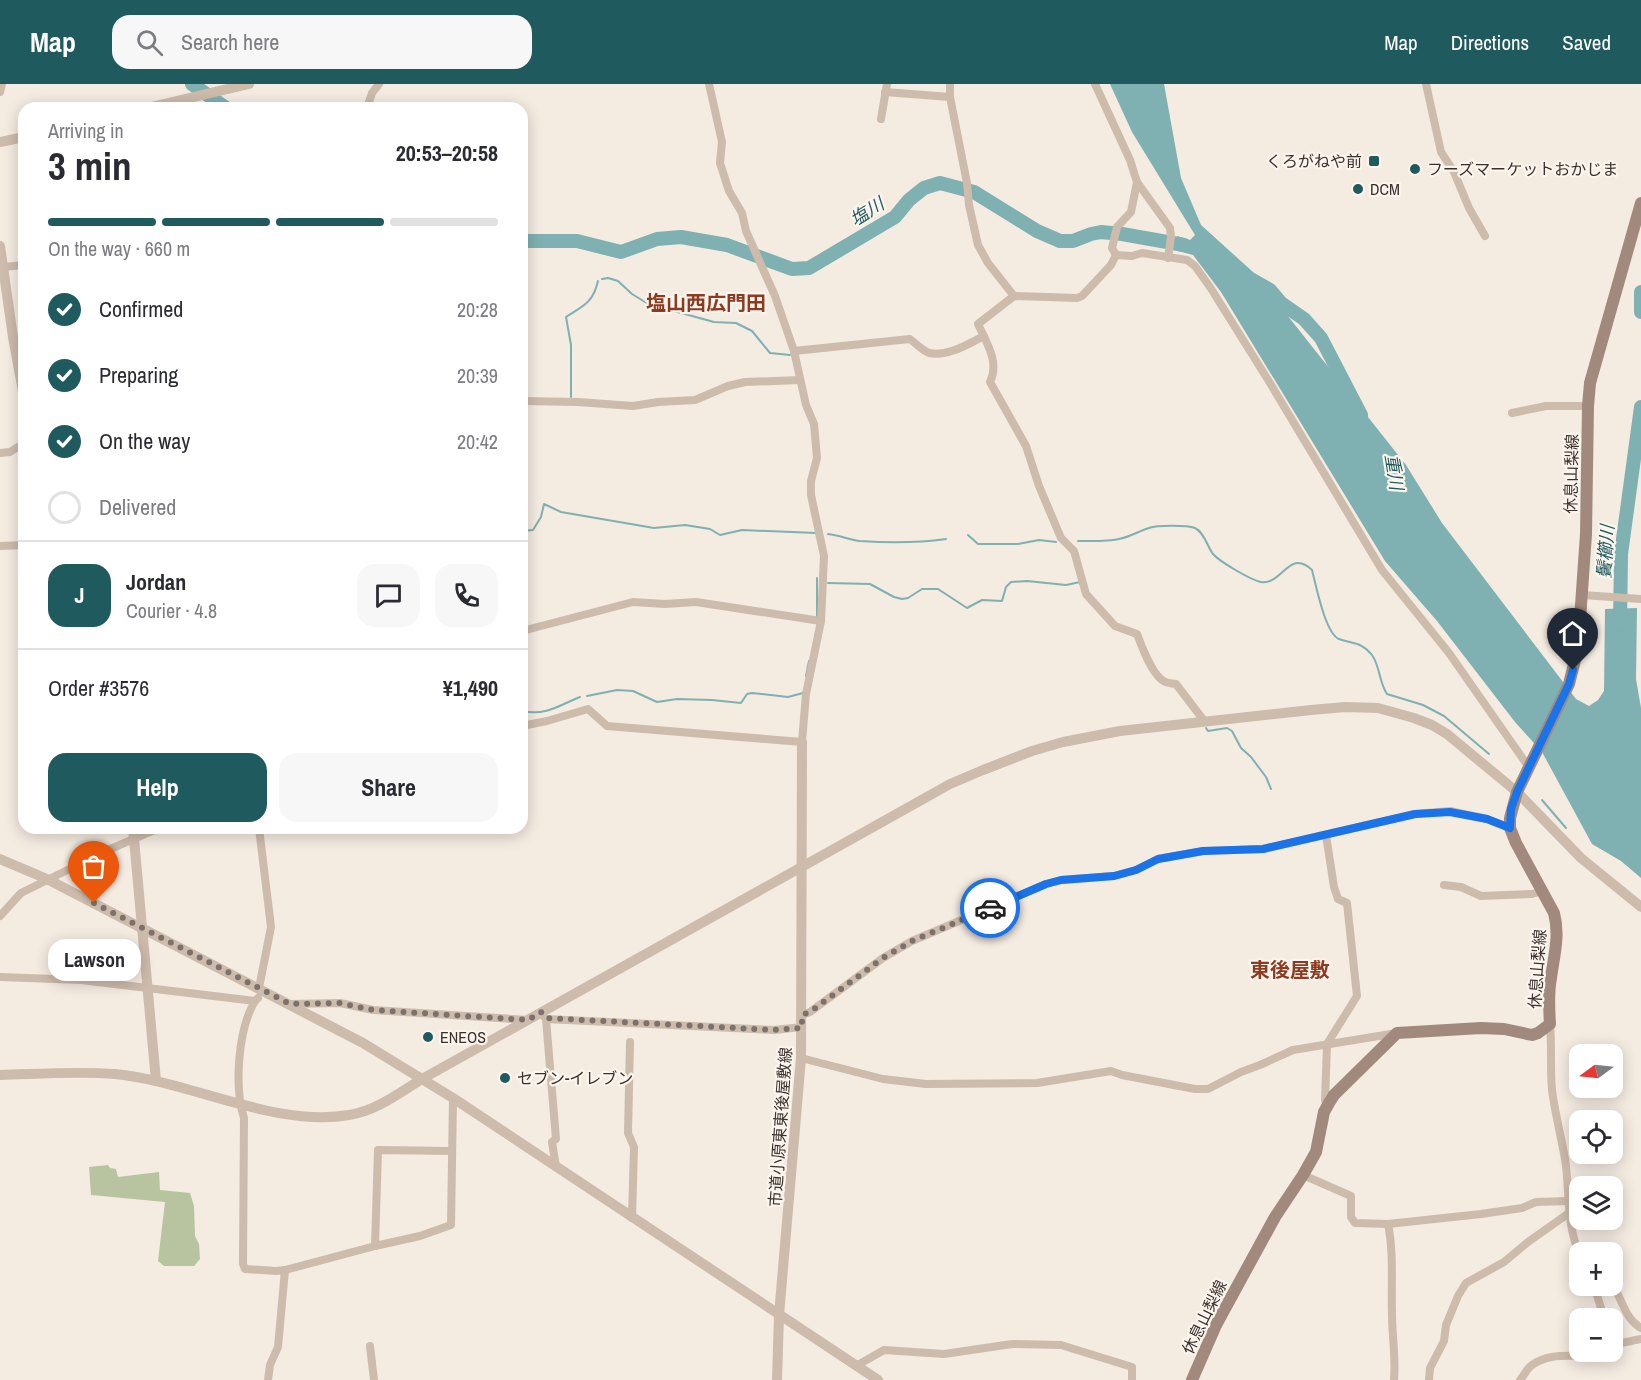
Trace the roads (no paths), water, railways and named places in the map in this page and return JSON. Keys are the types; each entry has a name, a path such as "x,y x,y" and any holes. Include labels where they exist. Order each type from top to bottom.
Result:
{"main road":[{"name":"休息山梨線","path":"1192,1380 1216,1325 1275,1217 1303,1175 1319,1143 1324,1112 1334,1095 1397,1033 1481,1028 1504,1029 1532,1035 1550,1024 1550,980 1558,938 1557,926 1554,913 1510,828 1511,809 1529,764 1569,684 1578,648 1586,524 1590,383 1641,203"}],"street":[{"path":"0,92 2,84"},
{"path":"172,102 215,88 249,84"},
{"path":"369,102 379,84"},
{"path":"528,725 588,709 607,726 802,742 824,556 811,495 811,481 817,458 814,424 806,405 794,351 775,296 746,231 742,213 729,191 720,164 722,142 709,84"},
{"path":"950,84 950,97 978,245 988,263 1014,296"},
{"path":"1095,84 1130,160 1137,182 1170,228 1168,258"},
{"path":"1426,84 1441,152 1454,172 1469,208 1485,236"},
{"path":"881,119 886,88 950,97"},
{"path":"0,142 18,138"},
{"path":"1137,182 1131,212 1117,228 1111,266 1082,296 1077,298 1014,296 978,324 992,353 994,373 990,382 1026,446 1061,538 1074,551 1086,594 1115,626 1137,634 1144,652 1160,679 1166,683 1176,684 1205,722"},
{"path":"0,246 18,360"},
{"path":"1114,252 1132,255 1142,253 1187,260 1195,266 1332,484 1382,570 1449,653 1529,764"},
{"path":"3,267 18,266"},
{"path":"794,351 910,339 928,352 941,353 960,348 984,336"},
{"path":"528,401 633,406 695,400 728,386 746,382 800,380"},
{"path":"1512,412 1546,406 1588,406"},
{"path":"0,453 10,452 18,447"},
{"path":"0,546 18,545"},
{"path":"1582,595 1641,599"},
{"path":"528,629 633,602 665,604 696,602 817,621"},
{"path":"0,1075 115,1074 156,1081 286,1114 309,1117 350,1115 384,1103 422,1079 528,1020 544,1016 950,784 1007,760 1063,742 1094,736 1345,707 1393,711 1432,725 1446,734 1517,792 1581,858 1641,907"},
{"name":"市道小原東東後屋敷線","path":"777,1380 779,1316 801,1058 802,742"},
{"path":"802,1015 810,1012 883,958 912,941 1046,884 1061,880 1114,876 1136,870 1158,859 1203,851 1263,849 1415,814 1450,812 1487,819 1510,828"},
{"path":"0,916 21,893 131,834"},
{"path":"133,834 156,1081"},
{"path":"260,834 271,927 261,989 246,1024 241,1044 239,1102 244,1118 243,1264 245,1269 285,1270 420,1236 451,1225 453,1098"},
{"path":"1326,835 1334,887 1338,899 1347,903 1357,996 1327,1044 1325,1100 1327,1107"},
{"path":"0,859 47,879 363,1043 453,1098 878,1380"},
{"path":"1444,885 1461,887 1481,896 1532,894 1543,891"},
{"path":"0,977 81,980 255,1001"},
{"path":"290,1004 340,1003 373,1010 528,1020"},
{"path":"544,1016 752,1030 802,1028"},
{"path":"544,1016 556,1139 552,1142 556,1167"},
{"path":"1303,1175 1351,1196 1351,1217 1355,1223 1388,1224 1522,1208 1536,1202 1569,1201 1552,1086 1550,1024"},
{"path":"801,1058 883,1079 926,1084 1037,1083 1111,1071 1195,1089 1208,1089 1293,1050 1397,1033"},
{"path":"630,1042 628,1133 634,1146 632,1218"},
{"path":"375,1246 378,1150 452,1151"},
{"path":"1429,1380 1430,1368 1444,1341 1446,1325 1466,1283 1504,1262 1528,1242 1569,1214"},
{"path":"1388,1224 1391,1239 1394,1380"},
{"path":"268,1380 270,1365 278,1347 285,1270"},
{"path":"1618,1296 1629,1319 1641,1328"},
{"path":"1623,1343 1641,1339"},
{"path":"856,1366 884,1350 944,1354 1012,1344 1061,1345 1132,1367 1132,1380"},
{"path":"370,1346 374,1380"},
{"path":"1520,1380 1531,1366 1556,1355 1569,1355"}],"water":[{"path":"1110,84 1164,84 1181,178 1201,225 1253,272 1406,465 1442,523 1576,699 1589,706 1598,700 1604,691 1605,609 1637,608 1636,679 1641,708 1641,878 1621,861 1592,844 1542,752 1515,722 1437,621 1385,561 1221,292 1193,255 1174,250 1177,236 1190,240 1195,235 1132,132"}],"waterway":[{"name":"塩川","path":"192,84 218,102"},
{"name":"塩川","path":"528,241 577,241 621,252 657,239 681,237 727,245 792,269 809,268 895,217 909,200 924,188 940,183 974,192 1037,231 1060,241 1073,241 1101,232 1184,245"},
{"name":"重川","path":"1249,278 1270,290 1281,303 1304,319 1321,338 1361,415"},
{"path":"602,279 618,281 632,294 663,313 674,311 714,322 736,323 752,331 770,353 790,355"},
{"path":"571,397 571,345 566,317 590,299 598,281"},
{"name":"鬢櫛川","path":"1641,292 1641,312"},
{"name":"鬢櫛川","path":"1620,625 1621,554 1641,407"},
{"path":"528,530 533,530 541,517 544,504 561,512 654,528 685,525 710,529 720,535 742,530 816,533"},
{"path":"1078,541 1114,540 1153,527 1186,526 1198,530 1213,554 1256,581 1269,581 1292,565 1304,564 1312,570 1329,628 1339,639 1361,646 1372,655 1387,694 1423,705 1444,716 1489,754"},
{"path":"828,534 871,542 946,539"},
{"path":"968,535 978,544 1018,544 1039,540 1056,542"},
{"path":"817,578 817,617"},
{"path":"828,583 870,584 902,599 922,589 938,589 967,608 982,600 1002,601 1006,587 1011,582 1027,581 1066,585 1080,582 1080,584"},
{"path":"806,676 809,661"},
{"path":"587,696 617,690 633,691 657,702 677,699 741,703 747,694 752,693 788,697 803,693"},
{"path":"528,712 545,711 580,697"},
{"path":"1206,728 1208,731 1227,728 1232,731 1241,748 1266,777 1271,789"},
{"path":"1542,800 1566,828"}],"place":[{"name":"くろがねや前","path":"1374,161"},
{"name":"フーズマーケットおかじま","path":"1415,169"},
{"name":"DCM","path":"1358,189"},
{"name":"Lawson","path":"94,903"},
{"name":"ENEOS","path":"428,1037"},
{"name":"セブン-イレブン","path":"505,1078"}],"district":[{"name":"塩山西広門田","path":"706,303"},
{"name":"東後屋敷","path":"1290,970"}]}
